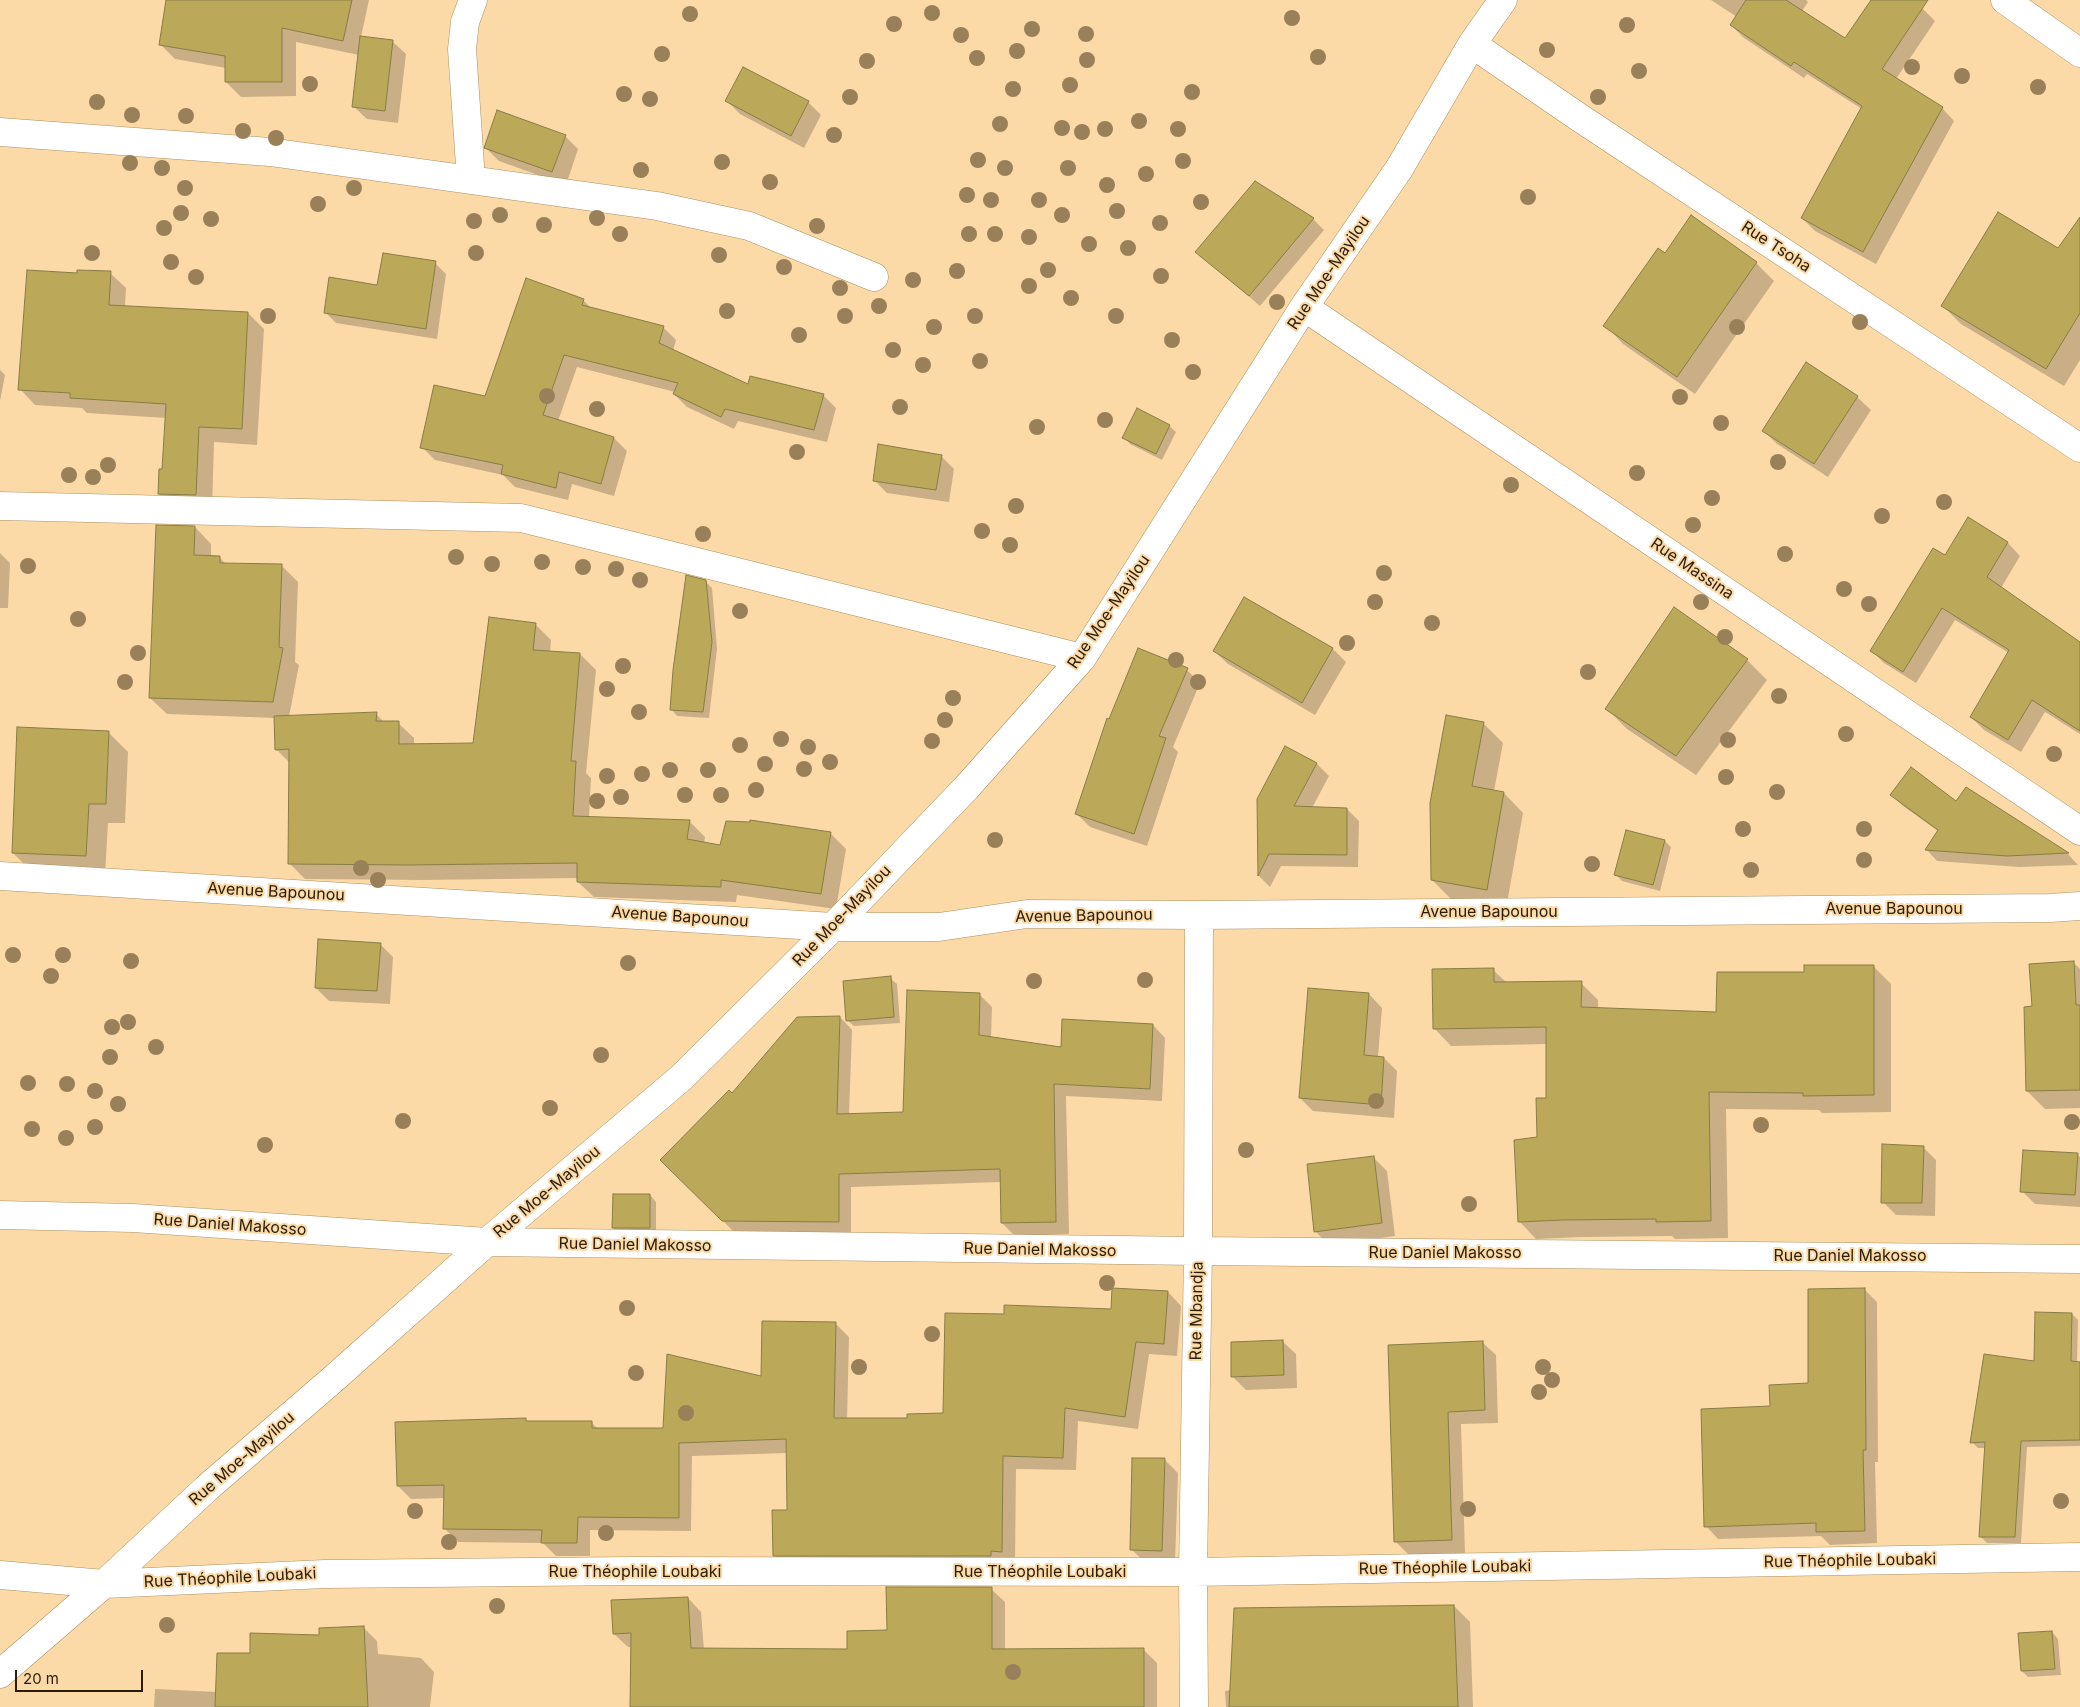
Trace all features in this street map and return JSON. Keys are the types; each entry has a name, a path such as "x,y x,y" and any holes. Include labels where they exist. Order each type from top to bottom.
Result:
{"street":[{"path":"471,180 462,49 465,22 473,0"},
{"name":"Rue Moe-Mayilou","path":"0,1674 104,1584 208,1487 331,1381 487,1242 681,1078 833,927 967,787 1082,658 1304,307 1399,169 1472,44 1503,0"},
{"path":"2005,0 2080,53"},
{"name":"Rue Tsoha","path":"1472,44 1580,118 2080,448"},
{"path":"0,132 270,152 657,206 749,226 874,277"},
{"name":"Rue Massina","path":"1304,307 2080,831"},
{"path":"0,506 521,518 1082,658"},
{"name":"Avenue Bapounou","path":"0,876 833,927 939,927 1027,914 1199,915 2040,908 2080,906"},
{"name":"Rue Mbandja","path":"1194,1707 1193,1572 1198,1251 1199,915"},
{"name":"Rue Daniel Makosso","path":"0,1215 133,1218 487,1242 2080,1259"},
{"name":"Rue Théophile Loubaki","path":"0,1575 104,1584 345,1574 624,1571 1193,1572 2080,1556"}],"building":[{"path":"166,0 352,0 343,41 282,28 282,82 225,82 225,56 159,45"},
{"path":"1746,0 1786,0 1845,38 1871,0 1928,0 1882,69 1943,107 1863,252 1801,218 1862,106 1794,62 1791,66 1730,25"},
{"path":"360,36 393,40 385,111 352,107"},
{"path":"743,67 809,101 791,136 725,101"},
{"path":"497,110 566,135 552,172 484,148"},
{"path":"1255,181 1314,218 1249,296 1195,252"},
{"path":"1998,212 2058,248 2080,217 2080,313 2046,369 1941,306"},
{"path":"1691,215 1757,262 1677,377 1603,326 1658,248 1665,253"},
{"path":"383,253 436,261 426,329 324,313 329,277 377,285"},
{"path":"27,270 77,273 77,270 111,271 109,305 248,312 242,429 199,427 196,495 158,494 159,469 162,469 166,404 70,398 70,393 18,390"},
{"path":"526,278 584,299 582,305 664,326 659,343 748,384 750,376 824,394 814,430 725,409 721,417 673,394 678,383 564,355 543,415 614,437 601,484 559,472 556,488 501,474 503,465 420,448 434,385 485,396"},
{"path":"1806,362 1858,396 1814,464 1762,431"},
{"path":"1137,408 1170,425 1156,454 1122,438"},
{"path":"878,444 942,455 936,490 873,481"},
{"path":"1968,517 2008,542 1987,577 2080,642 2080,731 2032,700 2008,740 1970,717 2009,650 1942,608 1903,672 1870,651 1933,548 1945,555"},
{"path":"156,525 195,526 194,555 220,556 220,563 282,564 279,647 283,648 273,702 149,698"},
{"path":"686,575 706,580 712,642 703,712 670,710 673,670"},
{"path":"1244,597 1333,648 1302,703 1213,651"},
{"path":"1674,607 1748,659 1676,756 1605,709"},
{"path":"489,617 536,623 533,650 580,653 571,761 576,761 573,816 690,820 687,839 720,845 726,821 750,822 750,820 831,832 821,894 721,880 721,887 577,882 577,863 288,864 289,749 275,750 274,716 377,712 376,721 399,721 399,744 473,743"},
{"path":"1138,648 1188,668 1159,736 1166,738 1134,834 1075,814 1107,718 1109,719"},
{"path":"1446,715 1484,722 1472,786 1504,792 1487,890 1431,880 1430,803"},
{"path":"17,727 109,731 106,804 89,804 86,856 12,853"},
{"path":"1285,746 1317,763 1294,806 1347,808 1347,855 1269,854 1258,876 1257,799"},
{"path":"1911,767 1956,801 1966,787 2069,853 2007,856 1925,850 1938,830 1890,795"},
{"path":"1626,830 1665,840 1653,885 1614,875"},
{"path":"318,939 381,943 377,991 315,988"},
{"path":"2074,961 2076,1005 2080,1005 2080,1090 2026,1091 2024,1007 2032,1006 2029,964"},
{"path":"1804,965 1874,965 1874,1095 1803,1096 1803,1093 1709,1092 1711,1221 1656,1222 1656,1219 1518,1222 1514,1140 1537,1137 1536,1098 1546,1098 1546,1027 1433,1029 1432,969 1494,968 1494,982 1582,981 1581,1007 1716,1012 1717,972 1804,972"},
{"path":"891,976 894,1017 846,1021 843,981"},
{"path":"1308,988 1369,993 1364,1055 1384,1057 1381,1105 1299,1098"},
{"path":"907,990 980,993 979,1035 1061,1047 1062,1019 1153,1024 1150,1089 1054,1084 1056,1222 1001,1223 1000,1169 839,1174 839,1222 722,1221 660,1160 729,1090 732,1093 797,1017 840,1016 837,1114 903,1112"},
{"path":"1882,1144 1924,1146 1922,1203 1881,1203"},
{"path":"2023,1150 2078,1153 2075,1195 2020,1192"},
{"path":"1374,1156 1382,1223 1314,1232 1307,1164"},
{"path":"613,1194 650,1194 650,1228 612,1228"},
{"path":"1112,1288 1168,1291 1164,1344 1136,1342 1125,1417 1065,1408 1063,1458 1003,1456 1002,1552 991,1551 991,1556 773,1556 772,1510 787,1510 786,1439 679,1443 679,1518 578,1517 577,1543 541,1543 542,1530 443,1529 444,1485 397,1486 395,1422 526,1418 526,1421 592,1421 592,1428 663,1428 667,1354 761,1376 762,1321 836,1322 834,1418 907,1418 907,1414 943,1413 945,1313 1004,1314 1004,1305 1111,1309"},
{"path":"1865,1288 1866,1450 1863,1450 1865,1531 1816,1532 1816,1523 1704,1527 1701,1409 1770,1406 1769,1385 1808,1383 1808,1289"},
{"path":"2035,1312 2072,1313 2071,1361 2080,1362 2080,1440 2021,1441 2015,1537 1979,1537 1985,1442 1970,1443 1984,1354 2034,1361"},
{"path":"1283,1340 1284,1375 1231,1377 1231,1342"},
{"path":"1483,1341 1485,1410 1448,1412 1452,1540 1394,1542 1388,1345"},
{"path":"1132,1458 1165,1458 1162,1551 1130,1550"},
{"path":"886,1587 992,1587 992,1649 1144,1648 1144,1707 630,1707 631,1633 613,1634 611,1600 688,1597 691,1648 847,1649 847,1631 887,1630"},
{"path":"1454,1605 1458,1707 1229,1707 1234,1608"},
{"path":"364,1626 368,1707 215,1707 217,1653 250,1653 250,1633 319,1635 319,1628"},
{"path":"2052,1631 2055,1669 2021,1671 2018,1633"}]}
